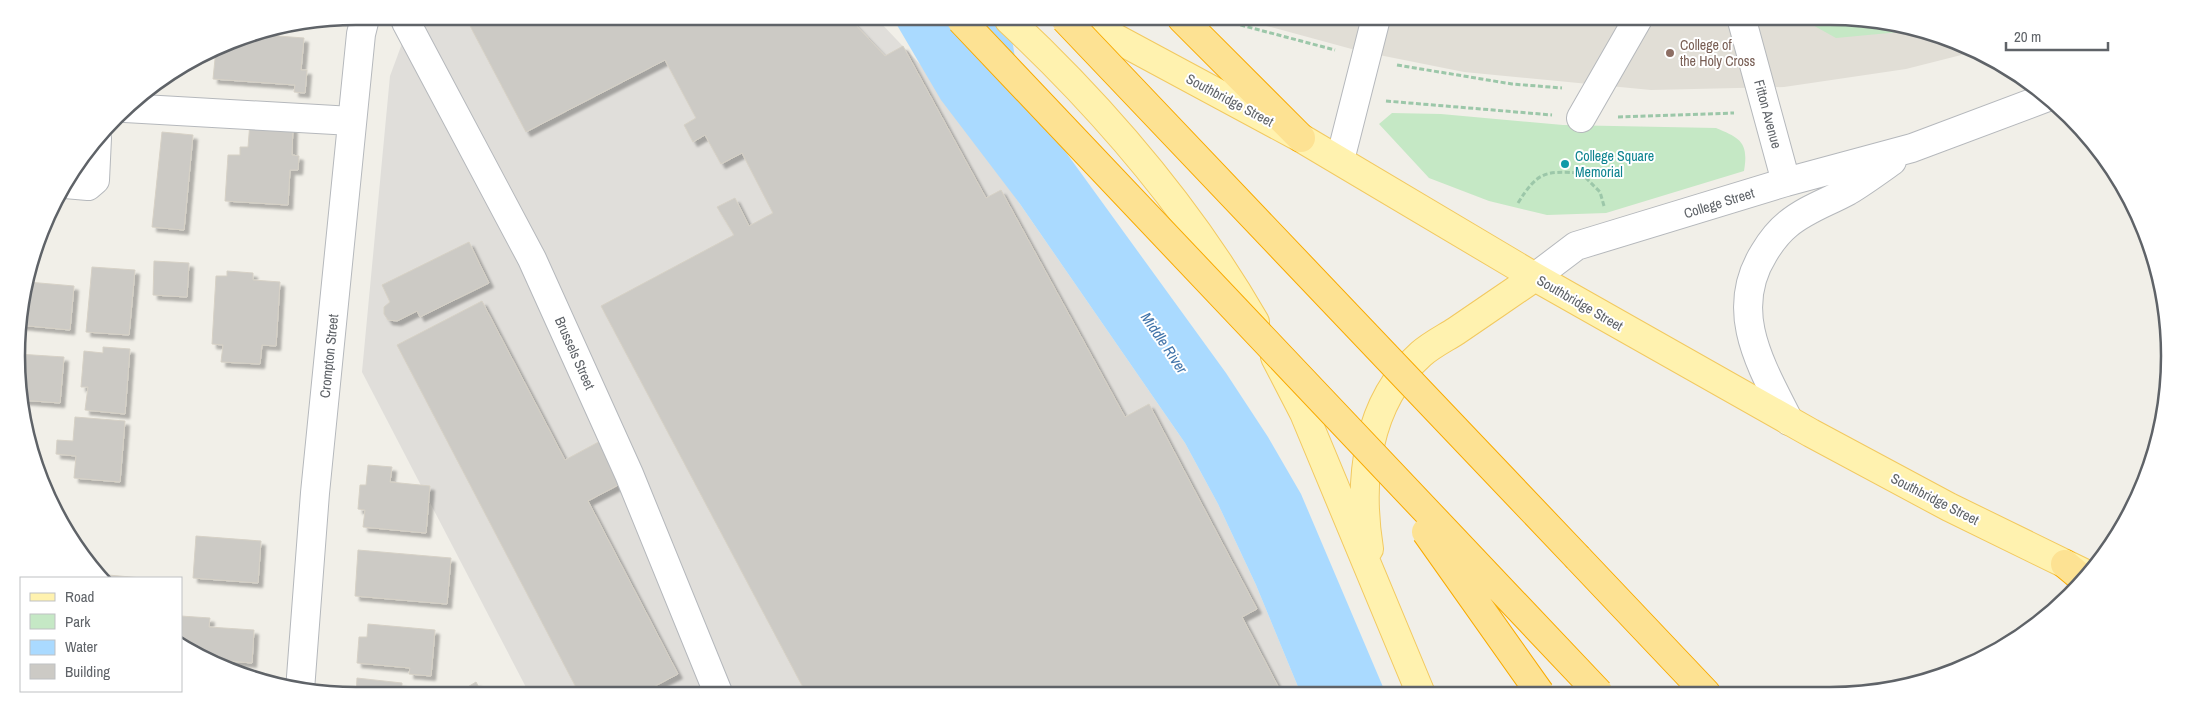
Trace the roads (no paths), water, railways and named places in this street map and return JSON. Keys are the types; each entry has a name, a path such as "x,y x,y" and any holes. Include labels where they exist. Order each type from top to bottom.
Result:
{"highway":[{"path":"966,25 1593,687"},
{"path":"1070,25 1700,687"},
{"path":"1188,25 1301,138"},
{"path":"1349,428 1455,571 1535,687"}],"main road":[{"path":"1015,25 1111,122 1148,167 1215,258 1248,308 1304,413 1418,687"},
{"name":"Southbridge Street","path":"1091,25 1340,160 1535,277 1789,421 1949,507 2079,572"},
{"path":"1376,590 1367,534 1364,496 1365,460 1378,415 1396,383 1421,354 1535,277"}],"street":[{"name":"Crompton Street","path":"301,682 315,494 352,121 364,25"},
{"name":"Brussels Street","path":"408,25 532,259 629,474 716,687"},
{"path":"1340,160 1374,25"},
{"path":"1581,118 1633,25"},
{"name":"Fitton Avenue","path":"1743,25 1786,182"},
{"name":"College Street","path":"1535,277 1576,246 1786,182 1912,148 2040,100"},
{"path":"136,109 352,121"},
{"name":"College Street","path":"1789,421 1758,359 1749,326 1747,313 1749,284 1757,264 1771,242 1787,224 1810,208 1848,191 1912,148"},
{"path":"73,185 88,186 95,180 96,151"}],"water":[{"name":"Middle River","path":"897,25 1010,25 1020,89 1226,373 1268,437 1301,494 1383,687 1298,687 1256,585 1218,504 1185,443 1020,204 941,100"}],"place":[{"name":"College of the Holy Cross","path":"1670,53"},
{"name":"College Square Memorial","path":"1565,164"}]}
